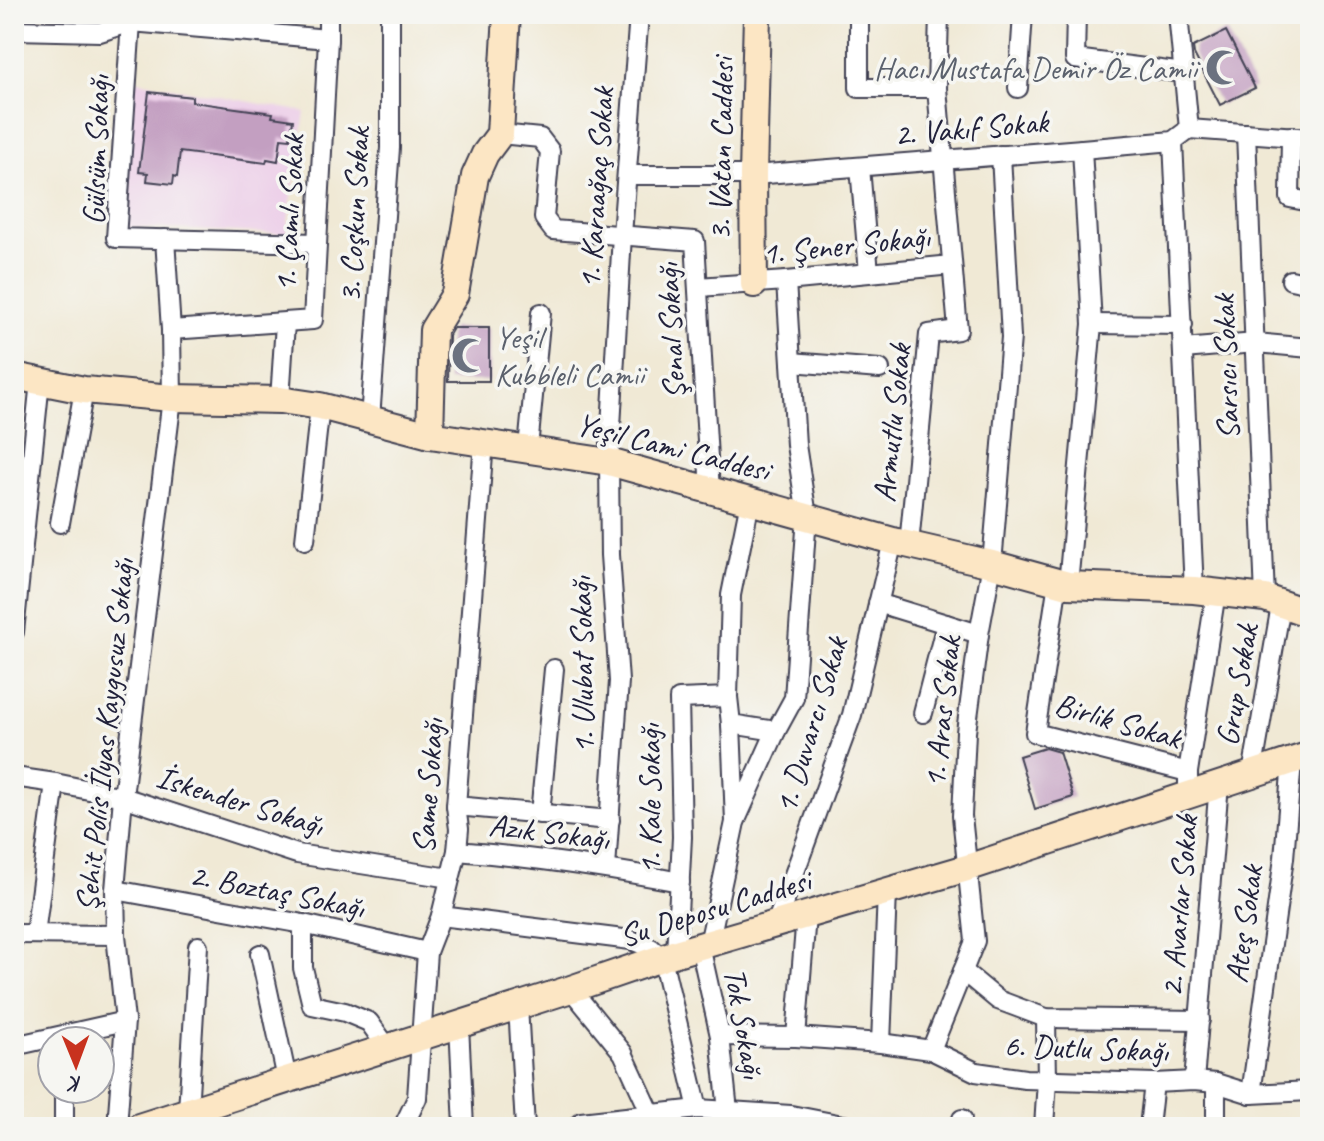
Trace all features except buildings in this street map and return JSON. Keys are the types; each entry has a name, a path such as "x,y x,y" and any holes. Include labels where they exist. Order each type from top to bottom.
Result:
{"main road":[{"path":"430,435 433,330 455,294 475,176 485,154 500,134 507,14"},
{"name":"3. Vatan Caddesi","path":"754,284 757,14"},
{"name":"Yeşil Cami Caddesi","path":"14,376 84,390 172,398 280,400 320,406 430,435 609,462 901,543 1063,584 1205,591 1273,602 1310,614"},
{"name":"Su Deposu Caddesi","path":"139,1127 687,950 967,868 1188,783 1219,784 1301,758"}],"street":[{"name":"1. Çamlı Sokak","path":"171,330 313,320 328,14"},
{"name":"3. Coşkun Sokak","path":"370,419 390,148 390,14"},
{"name":"1. Karaağaç Sokak","path":"609,462 639,14"},
{"path":"859,14 859,88 937,88"},
{"path":"939,14 937,88 952,265"},
{"path":"1018,88 1023,14"},
{"path":"1076,14 1075,59 1184,73"},
{"path":"1178,14 1189,129"},
{"path":"14,30 100,32 131,22 328,39"},
{"name":"Gülsüm Sokağı","path":"131,22 116,238 165,239"},
{"path":"1188,783 1205,591 1183,349 1173,141 1189,129 1301,137 1290,198 1310,202"},
{"name":"Sarsıcı Sokak","path":"1246,133 1273,602"},
{"path":"500,134 540,138 550,151 544,218 553,230 622,235"},
{"name":"2. Vakıf Sokak","path":"627,175 753,175 1173,141"},
{"path":"1063,584 1092,324 1082,149"},
{"name":"1. Aras Sokak","path":"931,1050 975,941 962,816 966,732 992,564 1011,337 1001,155"},
{"path":"860,167 869,273"},
{"name":"Şenal Sokağı","path":"622,235 695,241 710,491"},
{"path":"165,239 317,243"},
{"name":"Şehit Polis İlyas Kaygusuz Sokağı","path":"117,1127 125,1021 116,935 115,890 123,797 172,398 165,239"},
{"name":"1. Şener Sokağı","path":"698,287 952,265"},
{"name":"Armutlu Sokak","path":"901,543 929,334 958,330 952,265"},
{"path":"1291,280 1310,284"},
{"path":"698,1109 687,950 735,822 794,698 807,516 796,445 786,281"},
{"path":"528,448 541,313"},
{"path":"280,400 285,323"},
{"path":"1092,324 1183,325"},
{"path":"1183,349 1256,343 1310,348"},
{"path":"791,362 880,369"},
{"path":"14,632 40,381"},
{"path":"60,523 84,390"},
{"path":"305,540 320,406"},
{"name":"Same Sokağı","path":"403,1127 417,1098 427,952 441,916 457,851 459,829 456,806 484,442"},
{"name":"1. Ulubat Sokağı","path":"606,868 619,681 610,555 609,462"},
{"path":"735,822 728,697 731,595 750,501"},
{"name":"1. Duvarcı Sokak","path":"776,924 852,715 878,603 901,543"},
{"name":"Birlik Sokak","path":"1063,584 1035,733 1188,783"},
{"name":"Grup Sokak","path":"1252,774 1273,602"},
{"path":"878,603 979,634"},
{"path":"923,713 946,624"},
{"path":"540,814 554,669"},
{"name":"1. Kale Sokağı","path":"687,950 680,882 679,699 728,697"},
{"path":"731,724 776,731"},
{"name":"Ateş Sokak","path":"1251,1094 1301,758"},
{"name":"İskender Sokağı","path":"14,777 123,797 297,854 450,878"},
{"path":"35,934 55,783"},
{"name":"2. Avarlar Sokak","path":"1194,1081 1219,784"},
{"path":"456,806 610,820"},
{"name":"Azık Sokağı","path":"457,851 524,856 680,882"},
{"name":"2. Boztaş Sokağı","path":"115,890 303,924 427,952"},
{"path":"881,1043 887,892"},
{"path":"441,916 631,940 651,948 687,950"},
{"path":"796,1037 806,916"},
{"path":"303,924 303,968 312,1005 345,1012 369,1022 387,1047"},
{"path":"14,934 116,935"},
{"path":"188,1111 198,946"},
{"name":"Tok Sokağı","path":"687,950 720,1036 728,1111"},
{"path":"260,954 287,1079"},
{"path":"963,971 998,1000 1046,1018 1200,1020"},
{"path":"571,989 623,1053 653,1120"},
{"path":"518,1006 525,1127"},
{"path":"1044,1127 1046,1018"},
{"path":"111,1025 125,1021"},
{"path":"459,1025 464,1127"},
{"name":"6. Dutlu Sokağı","path":"720,1036 796,1037 931,1050 976,1072 1025,1079 1154,1083 1194,1081 1216,1083 1251,1094 1310,1091"},
{"path":"14,1046 36,1042"},
{"path":"1149,1127 1154,1083"},
{"path":"1216,1083 1216,1127"},
{"path":"64,1105 64,1127"},
{"path":"583,1127 581,1122 653,1120 698,1109 791,1115 853,1127"}],"shaded area":[{"path":"127,79 305,112 286,234 122,227"}],"place":[{"name":"Hacı Mustafa Demir Öz Camii","path":"1223,68"},
{"name":"Yeşil Kubbleli Camii","path":"469,355"}]}
